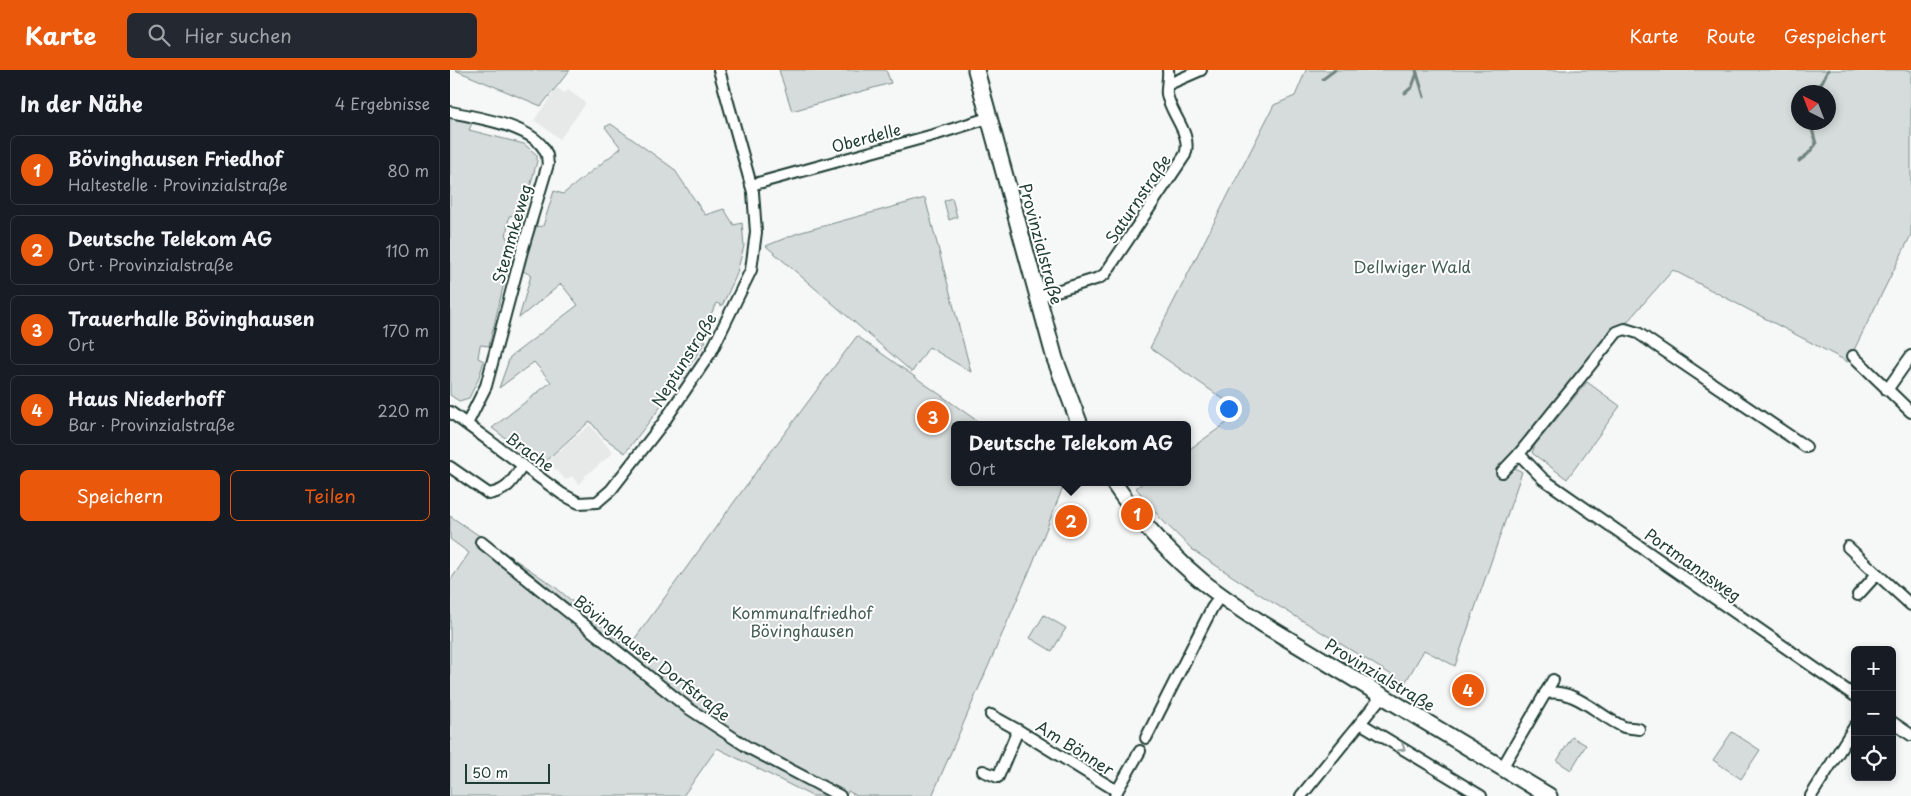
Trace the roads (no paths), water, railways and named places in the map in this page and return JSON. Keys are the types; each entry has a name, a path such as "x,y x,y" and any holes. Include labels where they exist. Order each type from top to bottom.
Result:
{"main road":[{"name":"Provinzialstraße","path":"976,70 1055,359 1078,421"},
{"name":"Provinzialstraße","path":"1116,486 1168,549 1203,582 1221,595 1263,624 1549,796"}],"street":[{"name":"Neptunstraße","path":"597,502 612,490 663,423 711,352 732,311 752,262 756,232 753,192 719,70"},
{"name":"Saturnstraße","path":"1037,297 1099,278 1106,274 1185,155 1187,143 1167,93 1169,84 1168,70"},
{"path":"1169,84 1201,70"},
{"name":"Stemmkeweg","path":"450,112 520,130 538,142 546,152 548,164 522,251 486,386 467,424"},
{"name":"Oberdelle","path":"751,185 937,134 988,118"},
{"path":"1502,472 1519,454 1617,332 1625,329 1638,333 1667,351 1806,447"},
{"path":"1853,356 1911,412"},
{"path":"1887,390 1911,356"},
{"name":"Brache","path":"450,412 562,494 579,504 597,502"},
{"name":"Portmannsweg","path":"1519,454 1543,479 1851,693"},
{"path":"450,467 489,494 501,492 510,485 523,465"},
{"name":"Bövinghauser Dorfstraße","path":"481,542 688,708 712,725 749,748 840,796"},
{"path":"1848,547 1911,605"},
{"path":"1858,595 1877,574"},
{"path":"1146,738 1212,608 1221,595"},
{"path":"1502,768 1553,680"},
{"path":"1545,693 1558,691 1572,696 1625,727 1639,729"},
{"path":"1301,796 1382,696"},
{"name":"Am Bönner","path":"991,715 1018,730 1116,794 1140,751"},
{"path":"1360,723 1481,796"},
{"path":"1896,725 1911,735"},
{"name":"Am Bönner","path":"983,771 998,777 1018,730"},
{"path":"1811,796 1851,732"}],"waterway":[{"path":"1323,79 1335,70"},
{"path":"1416,70 1424,97"},
{"path":"1820,85 1828,70"},
{"path":"1405,93 1412,87 1417,73"},
{"path":"1799,161 1816,144 1812,130"}],"place":[{"name":"Trauerhalle Bövinghausen","path":"933,417"},
{"name":"Bövinghausen Friedhof","path":"1137,514"},
{"name":"Deutsche Telekom AG","path":"1071,521"},
{"name":"Haus Niederhoff","path":"1468,690"}],"park label":[{"name":"Dellwiger Wald","path":"1412,267"},
{"name":"Kommunalfriedhof Bövinghausen","path":"802,622"}]}
